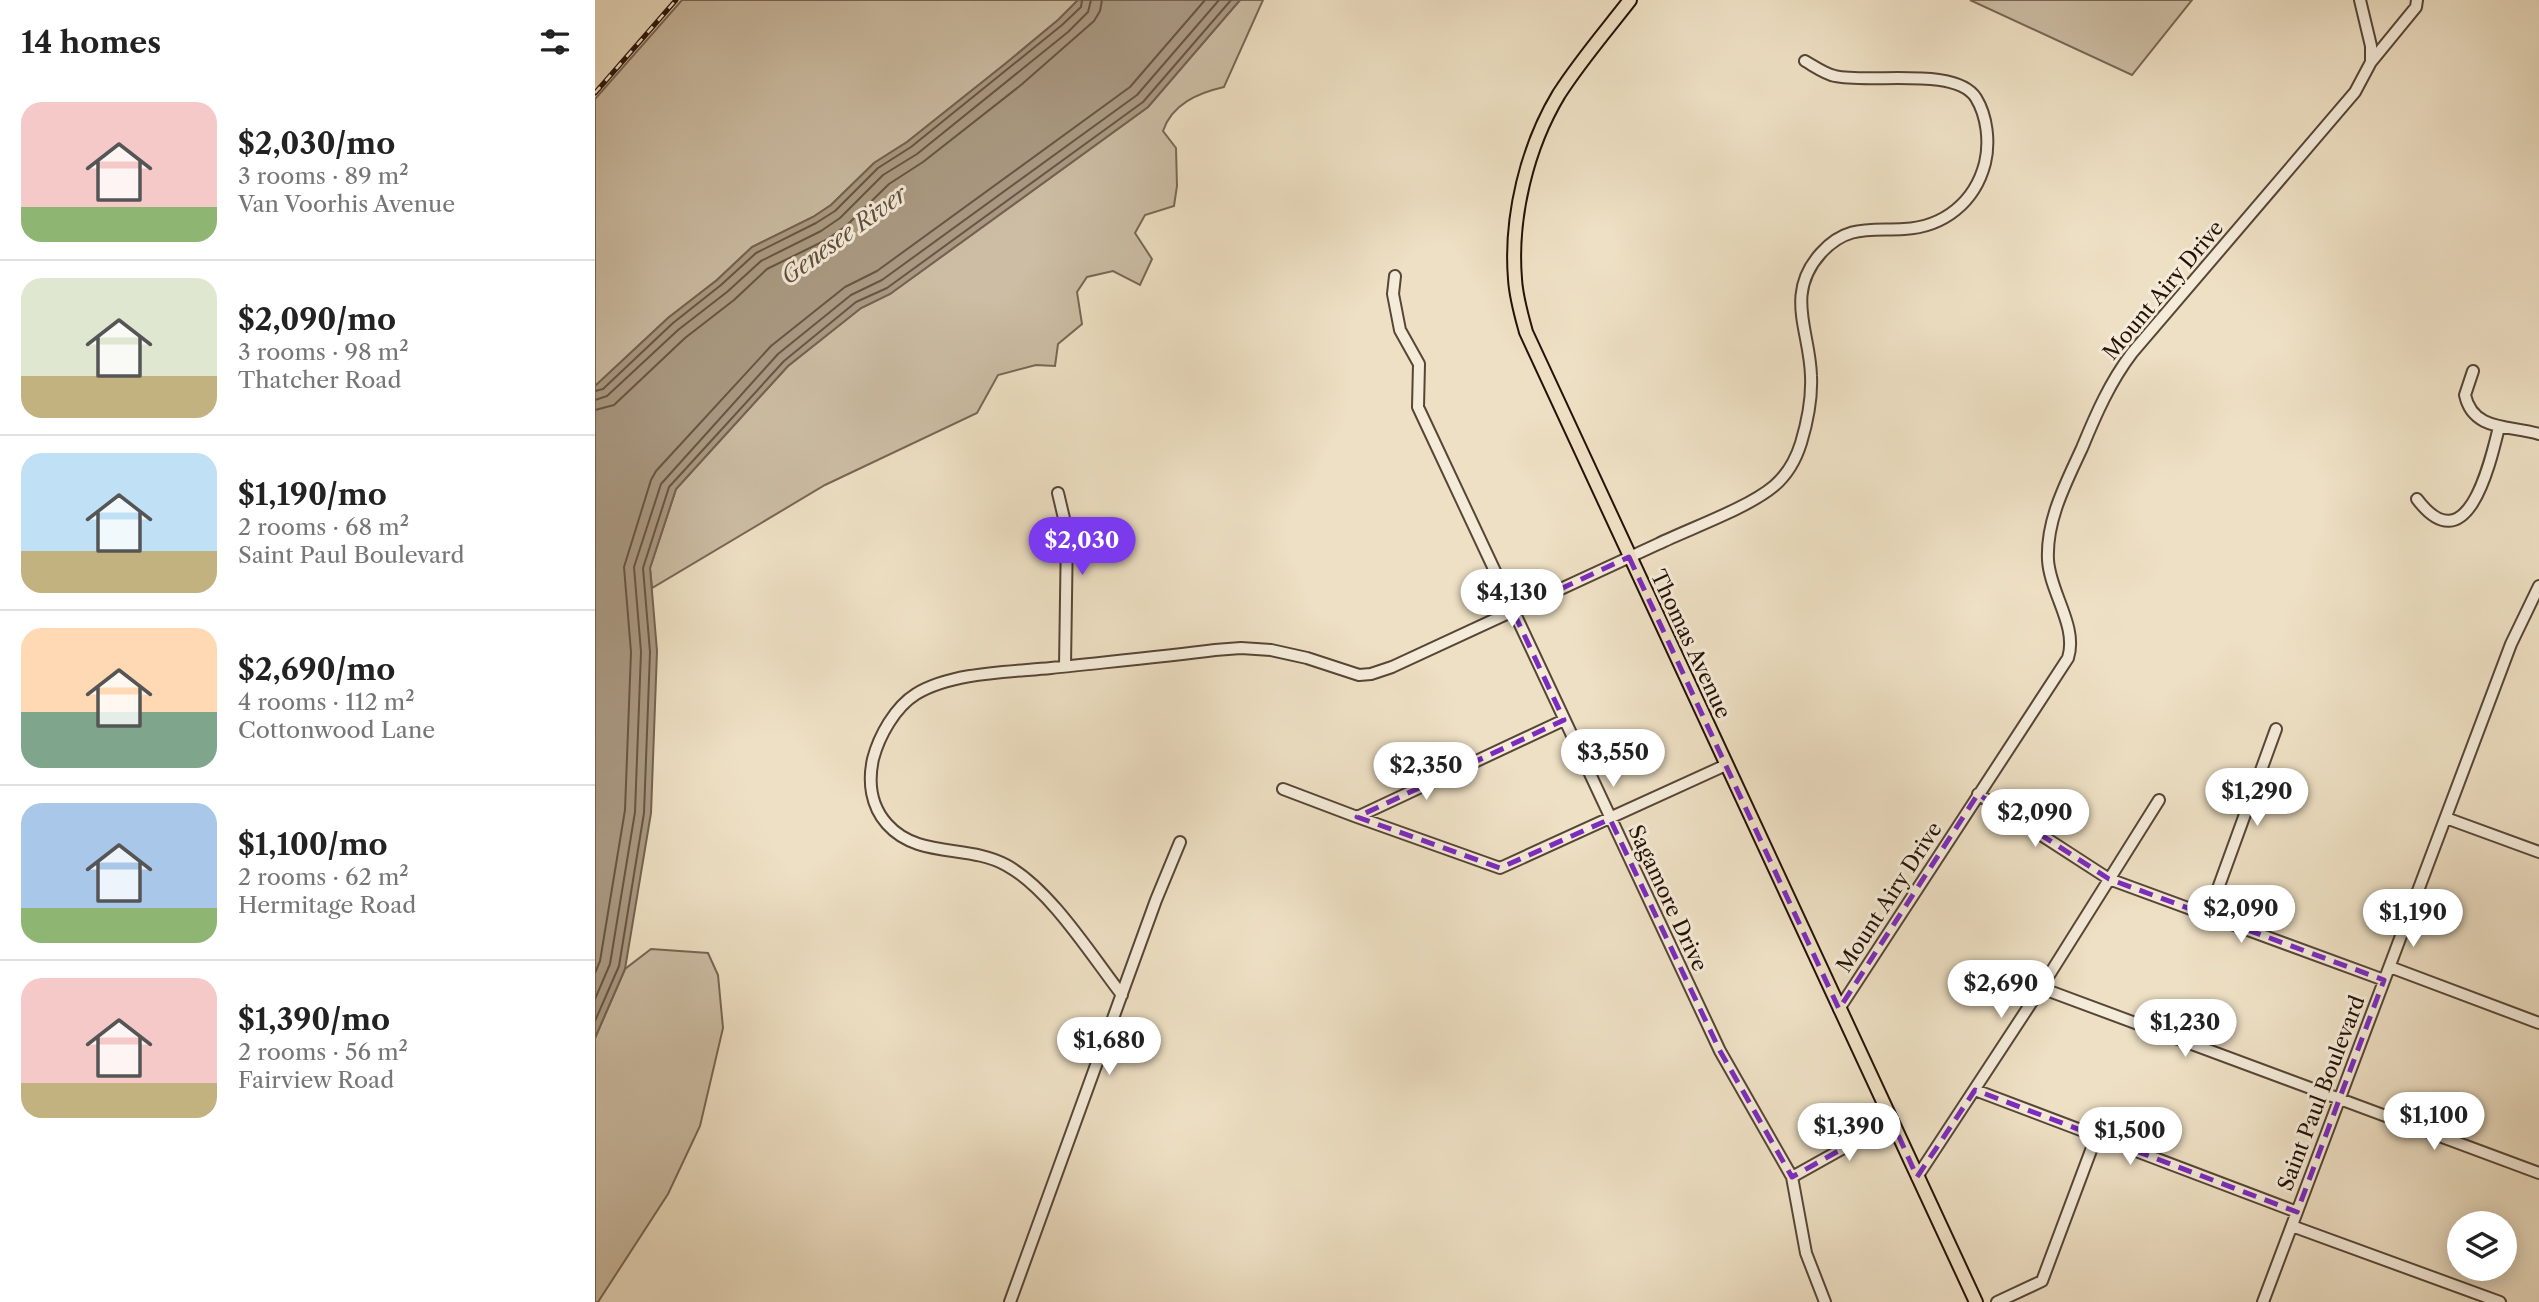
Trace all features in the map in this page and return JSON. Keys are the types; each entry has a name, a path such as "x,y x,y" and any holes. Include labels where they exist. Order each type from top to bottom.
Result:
{"main road":[{"name":"Thomas Avenue","path":"1630,0 1564,88 1535,142 1518,213 1515,279 1526,332 1976,1302"}],"street":[{"path":"2360,0 2371,46 2371,62"},
{"name":"Mount Airy Drive","path":"1839,1009 2068,658 2070,634 2051,580 2049,542 2061,494 2109,387 2132,353 2340,110 2364,79 2371,62 2416,7 2417,0"},
{"path":"1122,995 1055,909 1020,875 991,858 917,844 887,824 877,810 870,782 875,751 891,720 914,695 943,682 1241,648 1271,650 1364,675 1392,667 1758,497 1777,484 1790,467 1801,441 1811,383 1800,308 1804,280 1822,251 1847,234 1861,229 1917,228 1945,218 1966,202 1973,191 1984,168 1987,143 1984,117 1975,97 1963,86 1940,80 1834,76 1805,61"},
{"name":"Sagamore Drive","path":"1395,276 1393,295 1400,330 1419,364 1418,407 1720,1051 1792,1177 1806,1253 1825,1302"},
{"path":"2473,371 2465,395 2470,408 2480,419 2499,428 2518,428 2539,434"},
{"path":"2417,499 2428,513 2440,520 2452,521 2462,517 2470,508 2489,469 2499,428"},
{"path":"1058,493 1067,531 1065,666"},
{"name":"Saint Paul Boulevard","path":"2263,1302 2511,644 2539,586"},
{"path":"1357,817 1564,720"},
{"path":"2208,916 2276,730"},
{"path":"1283,789 1500,868 1725,765"},
{"path":"1978,794 2109,879 2385,980"},
{"path":"1917,1177 2041,988 2158,800"},
{"path":"2446,818 2539,852"},
{"path":"1010,1302 1180,842"},
{"path":"2389,967 2539,1023"},
{"path":"2041,988 2339,1101 2539,1173"},
{"path":"1975,1090 2297,1212"},
{"path":"1792,1177 1892,1122"},
{"path":"1997,1302 2042,1282 2097,1137"},
{"path":"2292,1226 2500,1302"}],"highlighted area":[{"path":"1629,557 1839,1009 1978,794 2109,879 2384,980 2297,1212 1975,1090 1917,1177 1892,1121 1792,1177 1720,1051 1610,819 1500,868 1357,817 1564,720 1513,611"}],"shaded area":[{"path":"682,0 1078,0 1005,64 907,142 874,163 831,205 813,217 752,247 717,280 668,318 595,386 595,99"},
{"path":"1240,0 1263,0 1224,87 1187,101 1173,114 1163,131 1176,148 1177,186 1174,206 1145,215 1135,233 1152,259 1140,285 1113,271 1087,277 1077,292 1082,324 1058,344 1055,366 1036,365 998,375 977,413 825,485 652,588 650,568 676,489 788,366 861,308 890,294 1148,107"},
{"path":"1970,0 2192,0 2132,75"},
{"path":"651,949 708,953 718,975 723,1028 700,1126 668,1194 598,1302 595,1302 595,1038 625,969"}],"water":[{"name":"Genesee River","path":"1078,0 1240,0 1148,107 890,294 861,308 788,366 676,489 650,568 657,651 651,813 625,969 595,1038 595,386 668,318 717,280 752,247 813,217 831,205 874,163 907,142 1005,64"}],"railway":[{"path":"595,93 676,0"}]}
